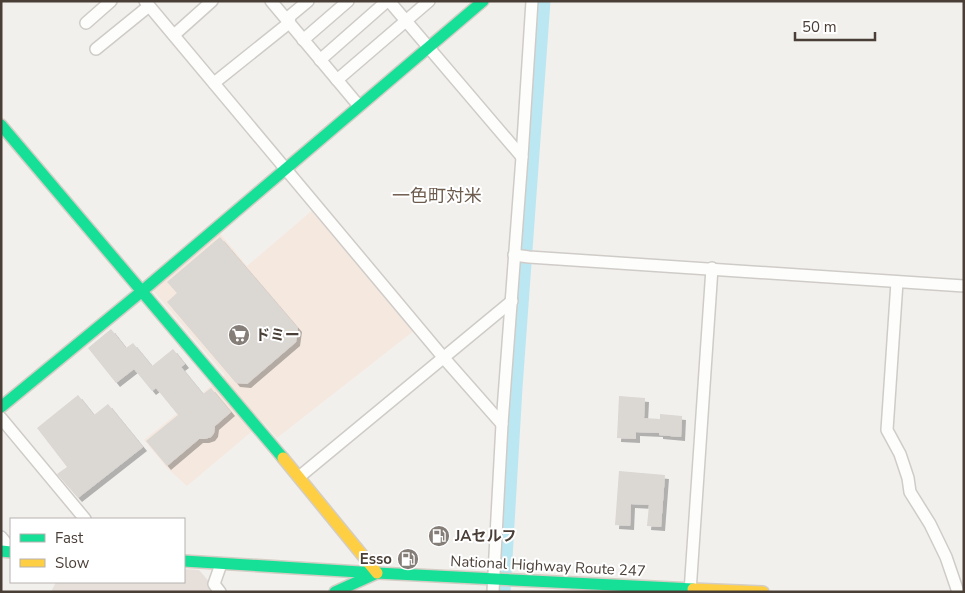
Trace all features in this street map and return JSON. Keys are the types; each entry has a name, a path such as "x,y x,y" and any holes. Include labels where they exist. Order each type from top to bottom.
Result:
{"main road":[{"path":"1,407 141,292 483,1"},
{"path":"1,125 299,477 377,573"},
{"path":"185,562 377,573"},
{"name":"National Highway Route 247","path":"335,592 377,573 690,590 763,592"}],"street":[{"path":"86,23 111,1"},
{"path":"174,35 212,1"},
{"path":"271,1 359,106"},
{"path":"290,23 290,16 308,1"},
{"path":"303,40 348,1"},
{"path":"320,60 388,1 522,157"},
{"path":"337,80 430,1"},
{"path":"493,592 502,424 532,1"},
{"path":"96,50 147,4 443,357 502,424"},
{"path":"214,82 290,23"},
{"path":"514,255 964,286"},
{"path":"690,590 712,268"},
{"path":"897,282 886,430 900,454 908,478 910,492 930,524 946,557 958,592"},
{"path":"299,477 512,301"},
{"path":"1,418 84,518"},
{"path":"1,537 10,549"},
{"path":"220,564 214,584 220,592"}],"shaded area":[{"path":"315,208 415,330 277,438 263,422 187,486 167,468 144,440 225,375 150,287 218,231 247,266"},
{"path":"185,569 199,570 218,592 51,592 56,583 185,583"}],"building":[{"path":"220,237 298,328 296,342 247,384 236,383 167,302 177,293 167,282"},
{"path":"111,329 126,348 133,343 152,366 173,349 185,364 181,367 203,394 211,388 231,412 215,426 211,437 199,439 167,466 146,441 178,415 156,388 152,391 134,369 116,383 88,348"},
{"path":"78,395 94,415 108,404 143,447 78,498 57,474 67,467 37,428"},
{"path":"619,396 645,398 644,418 660,419 660,414 682,416 681,437 659,435 659,433 636,432 636,439 617,438"},
{"path":"619,471 665,475 661,527 647,526 649,505 631,504 630,526 615,525"}],"waterway":[{"path":"501,592 513,388 541,1"}],"traffic: fast":[{"path":"1,407 141,292 483,1"},
{"path":"1,125 283,458"},
{"path":"1,551 10,552"},
{"path":"185,561 376,573"},
{"path":"335,592 377,573 693,589"}],"traffic: slow":[{"path":"283,458 377,573"},
{"path":"693,589 763,592"}],"place":[{"name":"ドミー","path":"239,335"},
{"name":"JAセルフ","path":"439,536"},
{"name":"Esso","path":"408,559"}],"district":[{"name":"一色町対米","path":"437,196"}]}
